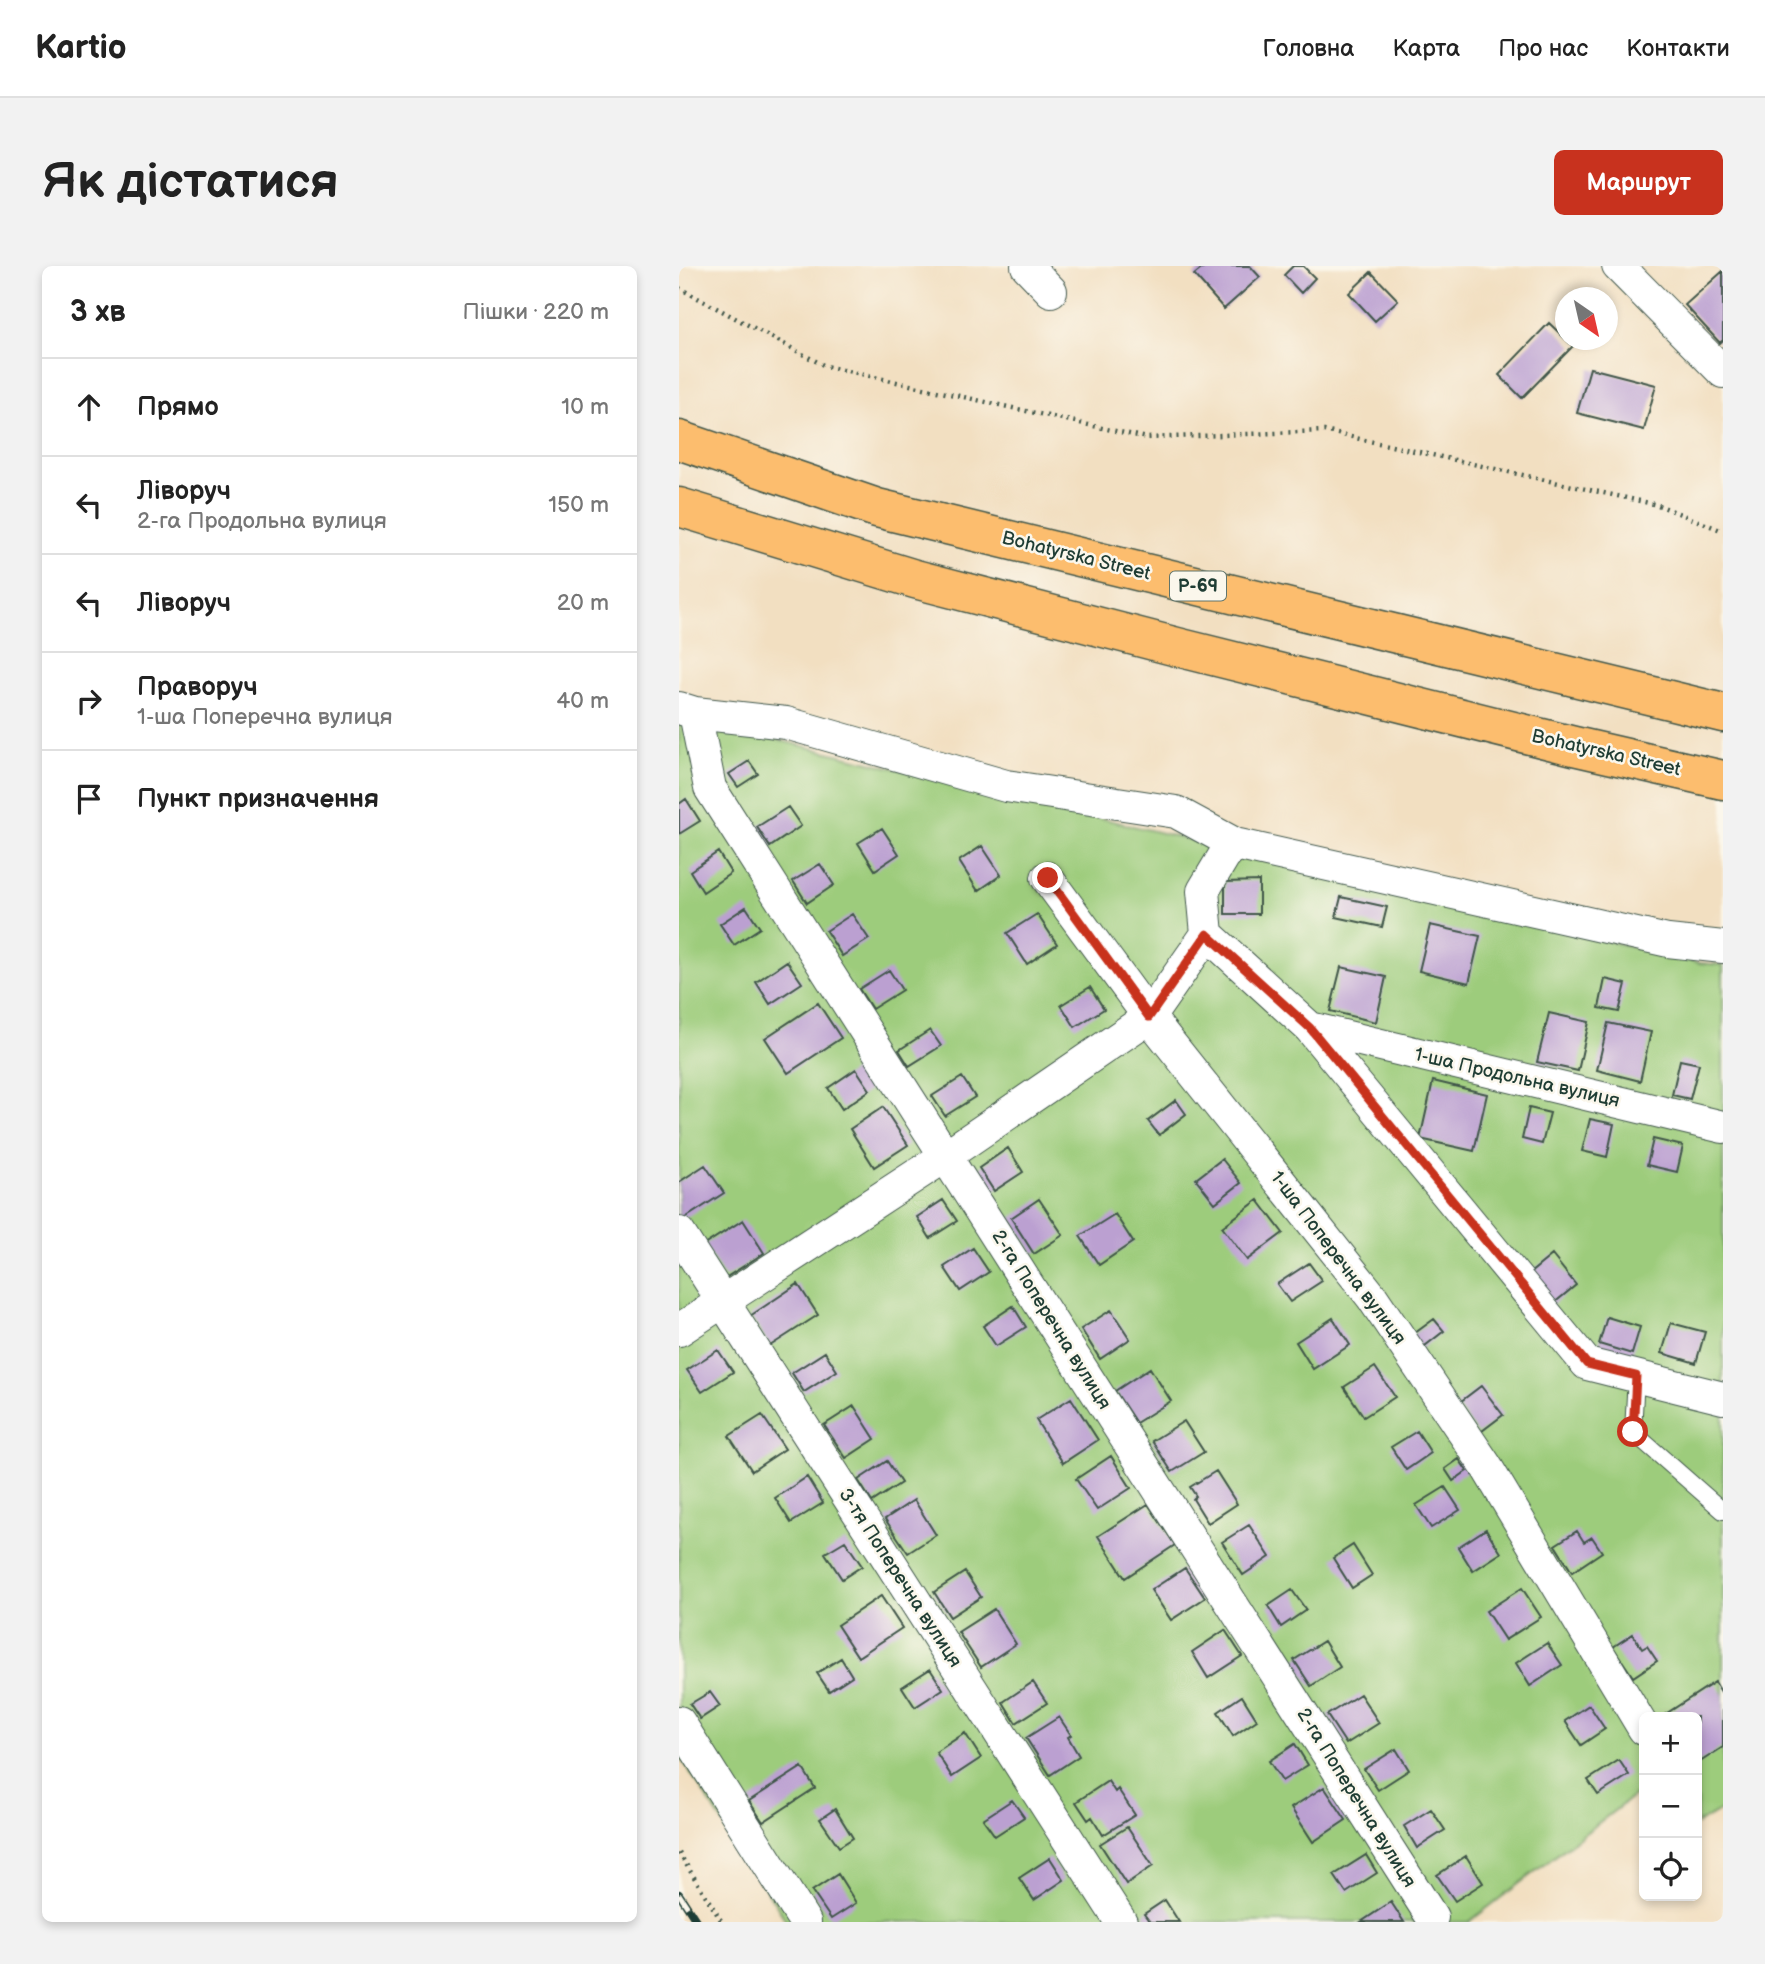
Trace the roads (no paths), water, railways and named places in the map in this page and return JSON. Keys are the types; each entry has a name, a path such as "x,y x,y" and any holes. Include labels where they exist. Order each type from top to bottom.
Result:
{"main road":[{"name":"Bohatyrska Street","path":"679,440 877,508 1723,713"},
{"name":"Bohatyrska Street","path":"679,508 915,579 995,600 1574,746 1723,780"}],"street":[{"path":"1027,266 1051,291"},
{"path":"1618,266 1723,372"},
{"path":"687,711 786,723 1006,786 1176,812 1235,844 1668,941 1723,947"},
{"name":"2-га Поперечна вулиця","path":"687,711 710,788 1432,1917"},
{"path":"679,1330 947,1155 1149,1017 1207,934 1203,891 1224,856 1235,844"},
{"name":"1-ша Поперечна вулиця","path":"1048,878 1149,1017 1372,1297 1486,1466 1639,1721"},
{"path":"1207,934 1310,1028 1587,1364 1723,1398"},
{"name":"1-ша Продольна вулиця","path":"1310,1028 1723,1127"},
{"name":"3-тя Поперечна вулиця","path":"679,1233 1121,1922"},
{"path":"679,1722 805,1922"}],"lane":[{"path":"1636,1376 1633,1432 1723,1511"}],"railway":[{"path":"679,1894 697,1922"}]}
